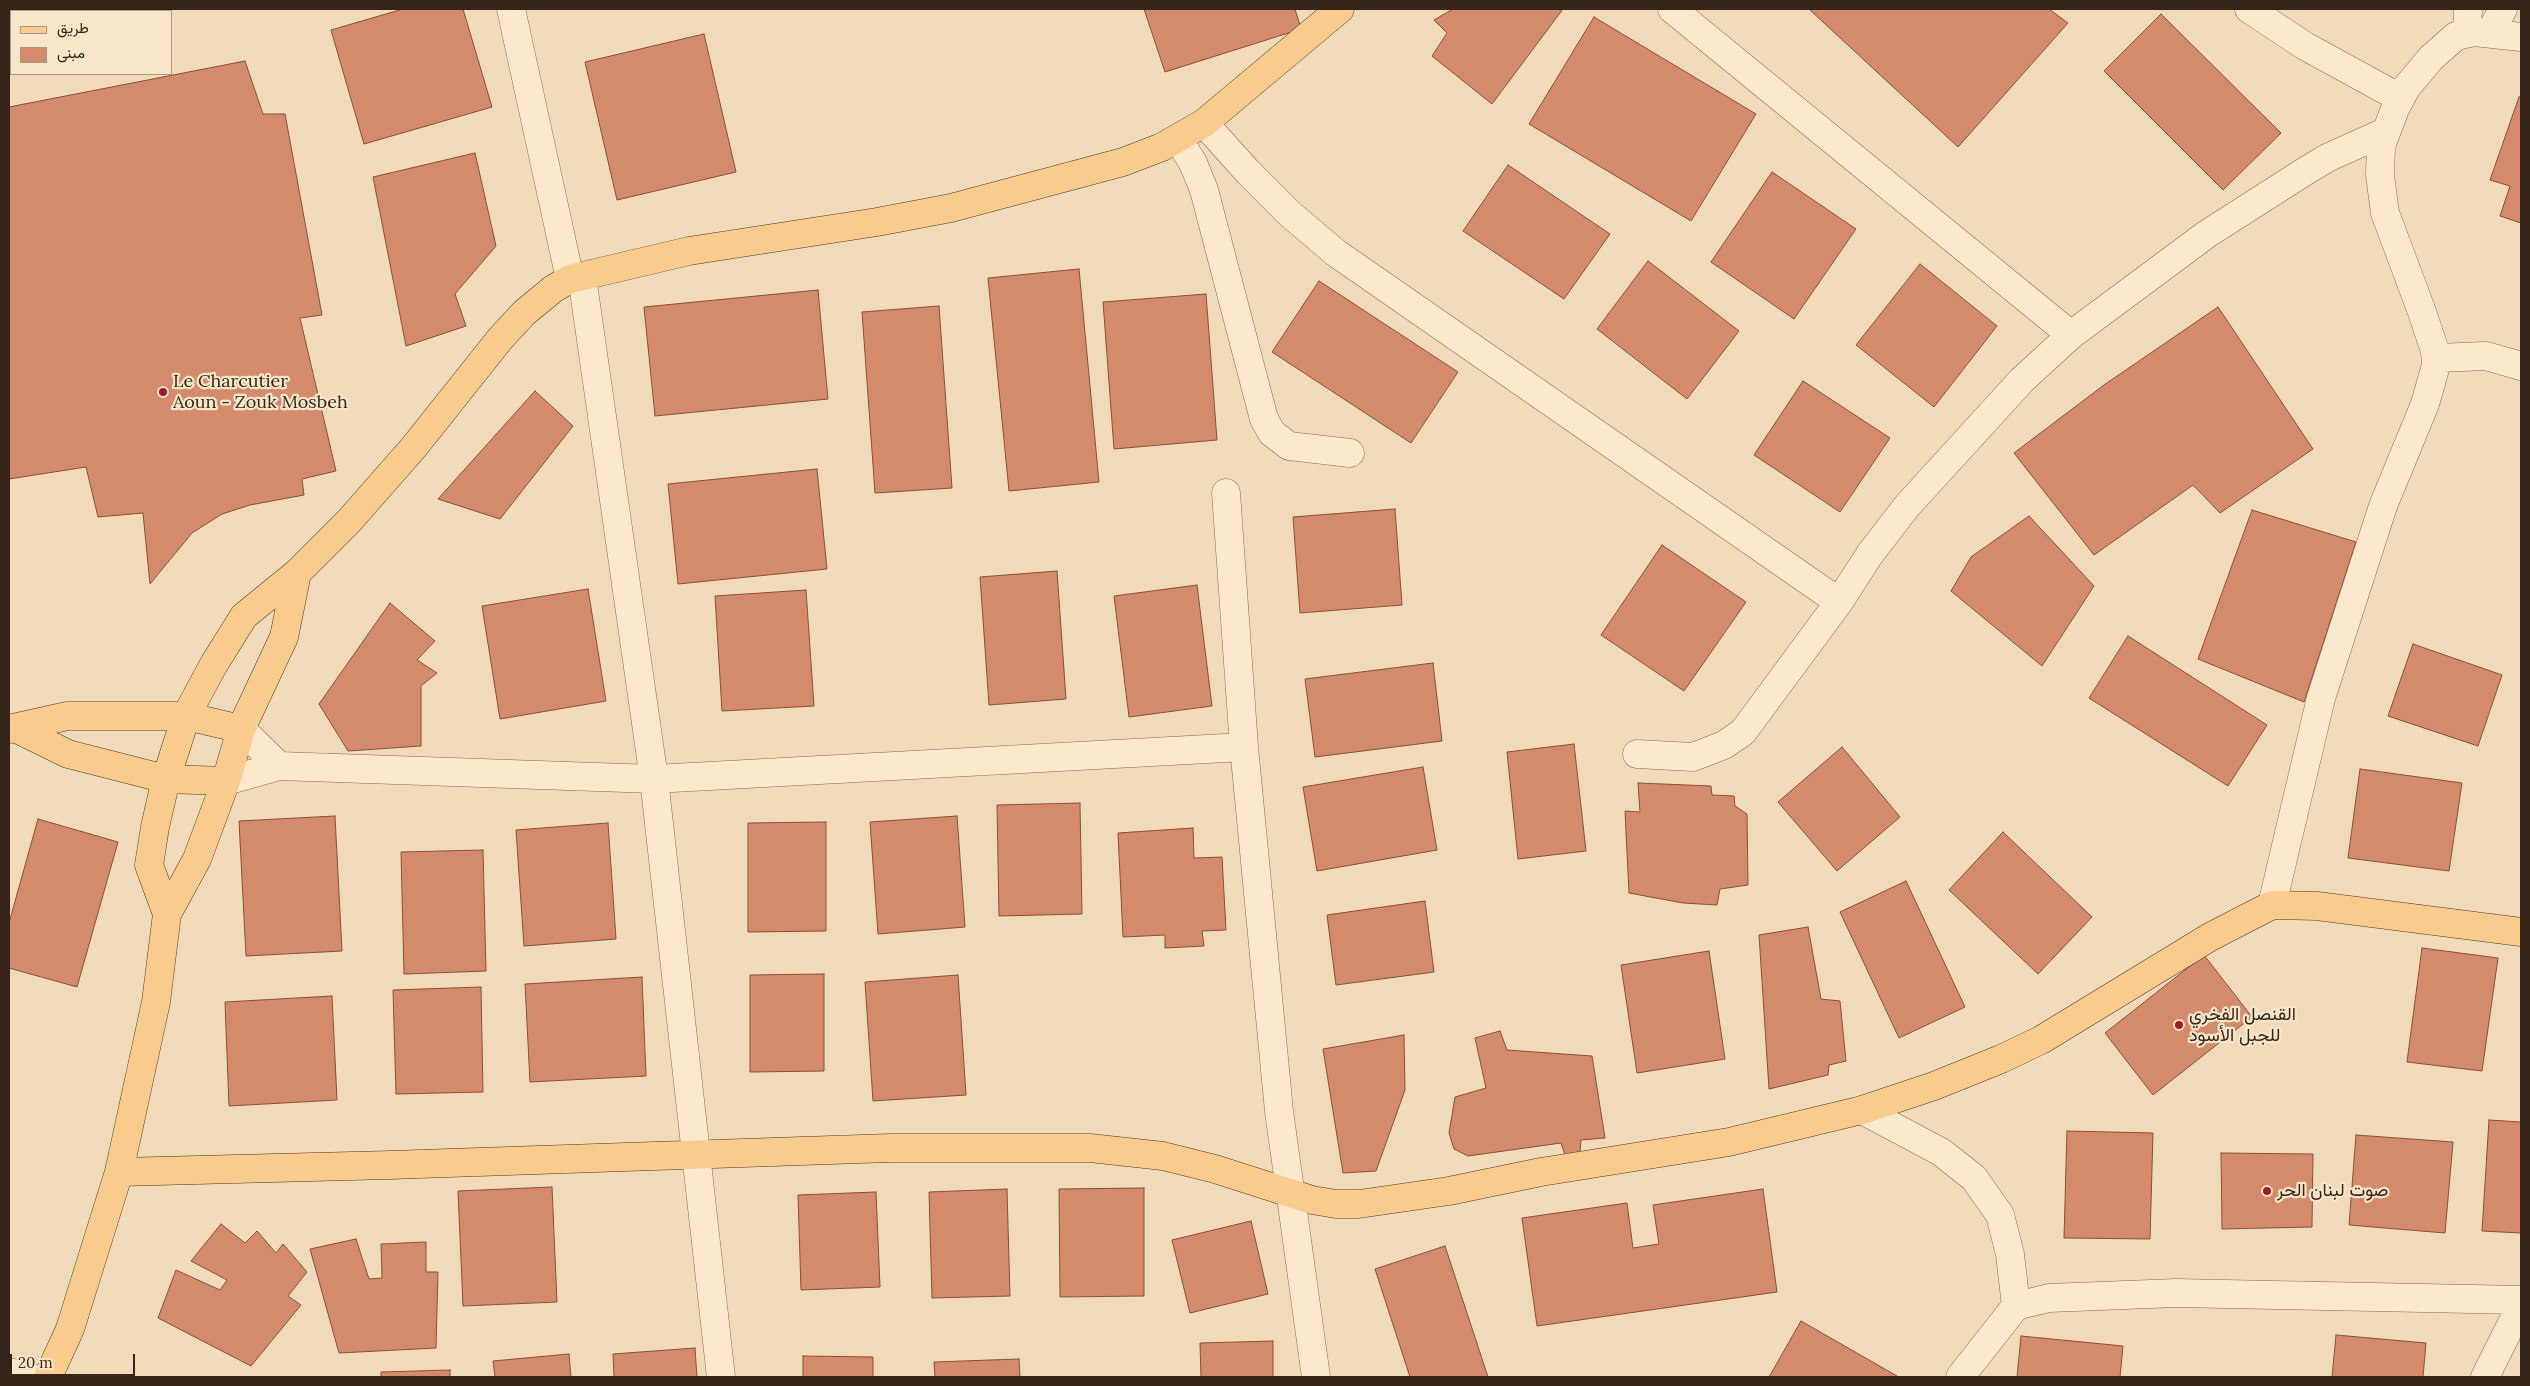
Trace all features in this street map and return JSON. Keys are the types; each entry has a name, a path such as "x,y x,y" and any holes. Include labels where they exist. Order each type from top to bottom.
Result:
{"main road":[{"path":"167,914 149,865 155,827 166,779 186,716 214,664 244,616 297,573 348,521 414,447 506,332 524,313 553,289 576,278 689,251 877,222 951,208 1123,162 1178,139 1204,122 1340,9"},
{"path":"48,1377 70,1329 120,1172 156,1002 167,914 197,859 226,781 242,729 284,637 297,573"},
{"path":"12,729 67,716 186,716 242,729"},
{"path":"12,729 68,754 166,779 226,781"},
{"path":"120,1172 697,1156 890,1148 1090,1148 1163,1156 1215,1169 1289,1193 1336,1204 1374,1202 1729,1142 1862,1110 1934,1086 2001,1059 2041,1040 2210,937 2272,905 2327,908 2521,932"}],"street":[{"path":"511,9 576,278 654,780 721,1377"},
{"path":"1672,9 2071,335"},
{"path":"2249,9 2304,46 2400,98"},
{"path":"2272,905 2321,698 2384,506 2432,384 2436,365 2436,358 2422,312 2385,213 2380,175 2381,146 2400,98 2431,58 2456,36 2503,9"},
{"path":"2475,25 2521,37"},
{"path":"1204,122 1248,172 1290,214 1336,253 1839,602"},
{"path":"1638,754 1692,757 1724,745 1743,732 1839,602 1870,554 1908,506 2022,380 2071,335 2235,216 2328,158 2385,132"},
{"path":"1178,139 1192,163 1204,190 1264,419 1272,433 1289,446 1350,453"},
{"path":"2436,358 2486,356 2521,366"},
{"path":"1226,494 1244,747 1270,1028 1289,1193 1316,1377"},
{"path":"242,729 279,766"},
{"path":"226,781 279,766 654,780 1244,747"},
{"path":"1862,1110 1941,1152 1974,1178 2000,1215 2010,1254 2016,1306"},
{"path":"1960,1377 2016,1306 2049,1298 2176,1293 2521,1300"},
{"path":"2485,1377 2521,1305"},
{"path":"9,1372 30,1377"}],"building":[{"path":"403,9 463,9 492,107 364,144 331,30"},
{"path":"1144,9 1295,9 1301,29 1165,72"},
{"path":"1453,9 1563,9 1492,104 1432,56 1447,33 1434,20"},
{"path":"1811,9 2049,9 2068,23 1958,147"},
{"path":"2161,14 2281,133 2223,190 2104,71"},
{"path":"1594,17 1756,114 1691,221 1529,124"},
{"path":"704,34 736,172 617,200 585,62"},
{"name":"Le Charcutier Aoun - Zouk Mosbeh","path":"245,61 263,114 285,114 322,315 300,318 336,471 302,479 304,495 250,505 222,514 192,533 150,584 143,513 98,517 86,467 9,479 9,107"},
{"path":"2519,97 2521,97 2521,223 2500,216 2510,186 2490,180"},
{"path":"475,153 496,246 455,294 466,326 406,346 373,177"},
{"path":"1508,165 1610,234 1564,299 1463,231"},
{"path":"1772,172 1856,229 1794,319 1711,262"},
{"path":"1648,261 1739,331 1687,399 1597,329"},
{"path":"1920,264 1997,326 1934,407 1856,345"},
{"path":"1079,269 1099,482 1009,491 988,278"},
{"path":"1319,281 1458,372 1411,443 1272,352"},
{"path":"818,290 828,399 655,416 644,307"},
{"path":"1206,294 1217,440 1114,449 1103,302"},
{"path":"939,306 952,488 875,493 862,312"},
{"path":"2218,307 2313,449 2220,513 2193,485 2094,555 2014,453 2104,385"},
{"path":"1803,381 1890,438 1840,512 1754,455"},
{"path":"535,391 573,426 500,519 438,499"},
{"path":"817,469 827,569 678,584 668,484"},
{"path":"1395,509 1402,605 1300,613 1293,517"},
{"path":"2252,510 2356,542 2304,702 2198,659"},
{"path":"2029,516 2094,586 2042,666 1951,591 1971,557"},
{"path":"1662,545 1746,602 1684,691 1601,635"},
{"path":"1057,571 1066,699 989,705 980,577"},
{"path":"1197,585 1212,706 1129,717 1114,596"},
{"path":"588,589 606,701 500,719 482,606"},
{"path":"806,590 814,706 722,711 715,596"},
{"path":"390,603 435,641 417,660 437,673 421,686 421,746 348,751 319,704"},
{"path":"2128,636 2267,725 2228,786 2089,698"},
{"path":"2413,644 2502,675 2478,746 2388,716"},
{"path":"1433,663 1442,741 1315,757 1305,679"},
{"path":"1574,744 1586,851 1518,859 1507,752"},
{"path":"1842,747 1900,817 1837,871 1778,802"},
{"path":"1423,767 1437,850 1317,871 1303,787"},
{"path":"2360,769 2462,783 2449,871 2348,858"},
{"path":"1638,783 1711,786 1712,795 1734,796 1735,806 1747,814 1748,885 1720,889 1717,905 1683,903 1629,893 1625,811 1640,812"},
{"path":"1080,803 1082,914 999,916 997,805"},
{"path":"335,816 342,951 246,956 239,821"},
{"path":"957,816 965,927 878,934 870,822"},
{"path":"38,819 118,842 77,987 9,968 9,923"},
{"path":"826,822 826,931 748,932 748,823"},
{"path":"608,823 616,939 524,946 516,830"},
{"path":"1193,828 1194,858 1222,857 1226,930 1202,931 1204,946 1165,948 1165,935 1123,937 1118,833"},
{"path":"2003,832 2092,917 2038,974 1949,890"},
{"path":"483,850 486,971 404,974 401,852"},
{"path":"1906,881 1965,1007 1899,1038 1840,912"},
{"path":"1425,901 1434,972 1336,985 1327,915"},
{"path":"1808,927 1821,999 1840,1001 1846,1061 1829,1065 1828,1075 1769,1089 1759,935"},
{"path":"2422,948 2498,958 2482,1071 2407,1062"},
{"path":"1709,951 1725,1059 1637,1073 1621,965"},
{"name":"القنصل الفخري للجبل الأسود","path":"2204,955 2252,1017 2153,1095 2105,1033"},
{"path":"824,974 824,1071 750,1072 750,975"},
{"path":"958,975 966,1095 873,1101 865,982"},
{"path":"642,977 646,1076 530,1082 525,984"},
{"path":"481,987 483,1092 396,1094 393,990"},
{"path":"332,996 337,1100 229,1106 225,1002"},
{"path":"1500,1031 1507,1050 1592,1056 1605,1138 1581,1140 1580,1152 1565,1155 1561,1143 1468,1156 1454,1149 1449,1133 1455,1097 1486,1088 1475,1038"},
{"path":"1404,1035 1405,1090 1376,1171 1343,1173 1323,1049"},
{"path":"2489,1120 2521,1122 2521,1233 2482,1231"},
{"path":"2067,1131 2153,1133 2150,1239 2064,1238"},
{"path":"2356,1135 2453,1142 2445,1233 2349,1225"},
{"name":"صوت لبنان الحر","path":"2221,1153 2313,1154 2312,1227 2222,1229"},
{"path":"552,1187 557,1302 463,1306 458,1191"},
{"path":"1144,1188 1144,1296 1060,1297 1059,1189"},
{"path":"1007,1189 1010,1296 932,1298 929,1192"},
{"path":"1763,1189 1777,1292 1537,1326 1522,1218 1627,1203 1633,1248 1659,1244 1653,1205"},
{"path":"876,1192 880,1287 801,1290 798,1195"},
{"path":"1251,1221 1268,1294 1190,1313 1172,1240"},
{"path":"221,1224 245,1243 257,1231 276,1253 283,1244 307,1272 288,1296 301,1305 251,1366 158,1318 176,1270 220,1290 227,1280 191,1261"},
{"path":"356,1239 369,1279 382,1278 381,1244 426,1242 426,1272 438,1272 436,1348 339,1353 310,1249"},
{"path":"1445,1246 1488,1377 1410,1377 1375,1269"},
{"path":"1801,1321 1897,1376 1769,1377"},
{"path":"2336,1335 2426,1343 2423,1377 2332,1377"},
{"path":"2021,1336 2123,1346 2120,1377 2017,1377"},
{"path":"1273,1341 1273,1377 1201,1377 1200,1343"},
{"path":"695,1348 697,1377 614,1377 613,1354"},
{"path":"569,1354 571,1377 495,1377 493,1361"},
{"path":"803,1356 873,1357 873,1377 803,1377"},
{"path":"1019,1359 1020,1377 935,1377 934,1362"},
{"path":"450,1370 450,1377 381,1377 381,1372"}],"place":[{"name":"Le Charcutier Aoun - Zouk Mosbeh","path":"163,392"},
{"name":"القنصل الفخري للجبل الأسود","path":"2179,1025"},
{"name":"صوت لبنان الحر","path":"2267,1191"}]}
